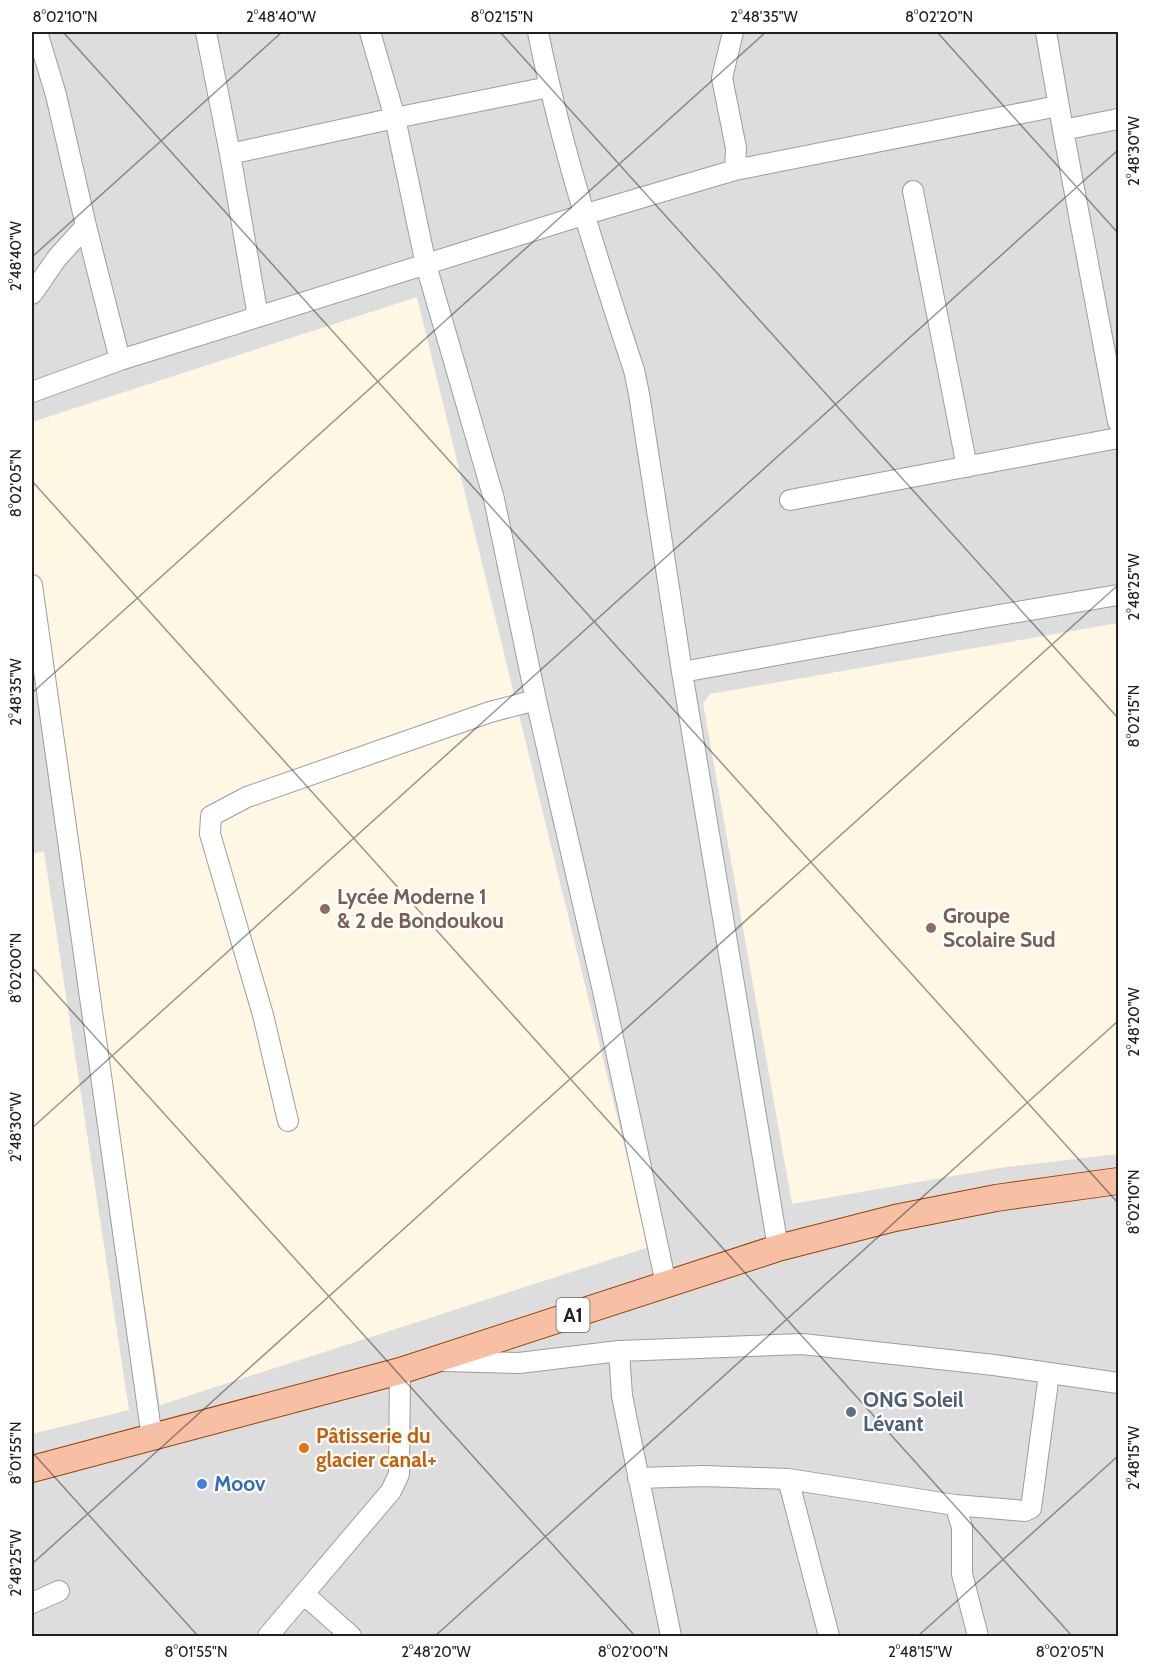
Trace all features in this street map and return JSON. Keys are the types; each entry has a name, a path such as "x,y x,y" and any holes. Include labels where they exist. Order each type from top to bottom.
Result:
{"main road":[{"name":"A1","path":"32,1469 400,1371 778,1248 917,1214 996,1198 1119,1181"}],"street":[{"path":"37,32 56,95 120,360"},
{"path":"206,32 258,317"},
{"path":"370,32 395,118 426,265 494,499 536,700 603,991 666,1284"},
{"path":"538,32 549,87 583,215 636,378 682,672 778,1248"},
{"path":"733,32 722,78 736,148 735,170"},
{"path":"1046,32 1058,106 1119,422"},
{"path":"230,154 549,87"},
{"path":"32,392 120,360 583,215 735,170 1058,106"},
{"path":"1063,130 1119,119"},
{"path":"913,191 967,466"},
{"path":"32,294 57,258 86,226"},
{"path":"790,500 1119,438"},
{"path":"32,585 38,681 152,1438"},
{"path":"682,672 717,664 1119,596"},
{"path":"288,1121 263,1015 210,834 211,816 247,797 490,712 536,700"},
{"path":"430,1361 519,1363 619,1351 802,1344 904,1354 1119,1383"},
{"path":"619,1351 622,1396 671,1636"},
{"path":"268,1636 392,1491 399,1473 400,1371"},
{"path":"638,1478 704,1476 788,1479 955,1505 1025,1511 1030,1508 1049,1374"},
{"path":"788,1479 829,1636"},
{"path":"955,1505 962,1527 962,1574 978,1636"},
{"path":"32,1603 59,1591"},
{"path":"305,1595 351,1636"}],"shaded area":[{"path":"32,32 1118,32 1118,1636 32,1636"},
{"name":"Lycée Moderne 1 & 2 de Bondoukou","path":"417,297 649,1247 160,1405 32,571 32,422"},
{"name":"Groupe Scolaire Sud","path":"1118,623 1118,1154 999,1168 792,1204 703,703 710,694"},
{"path":"44,851 129,1410 32,1434 32,854"}],"place":[{"name":"Lycée Moderne 1 & 2 de Bondoukou","path":"325,909"},
{"name":"Groupe Scolaire Sud","path":"931,928"},
{"name":"ONG Soleil Lévant","path":"851,1412"},
{"name":"Pâtisserie du glacier canal+","path":"304,1448"},
{"name":"Moov","path":"202,1484"}]}
